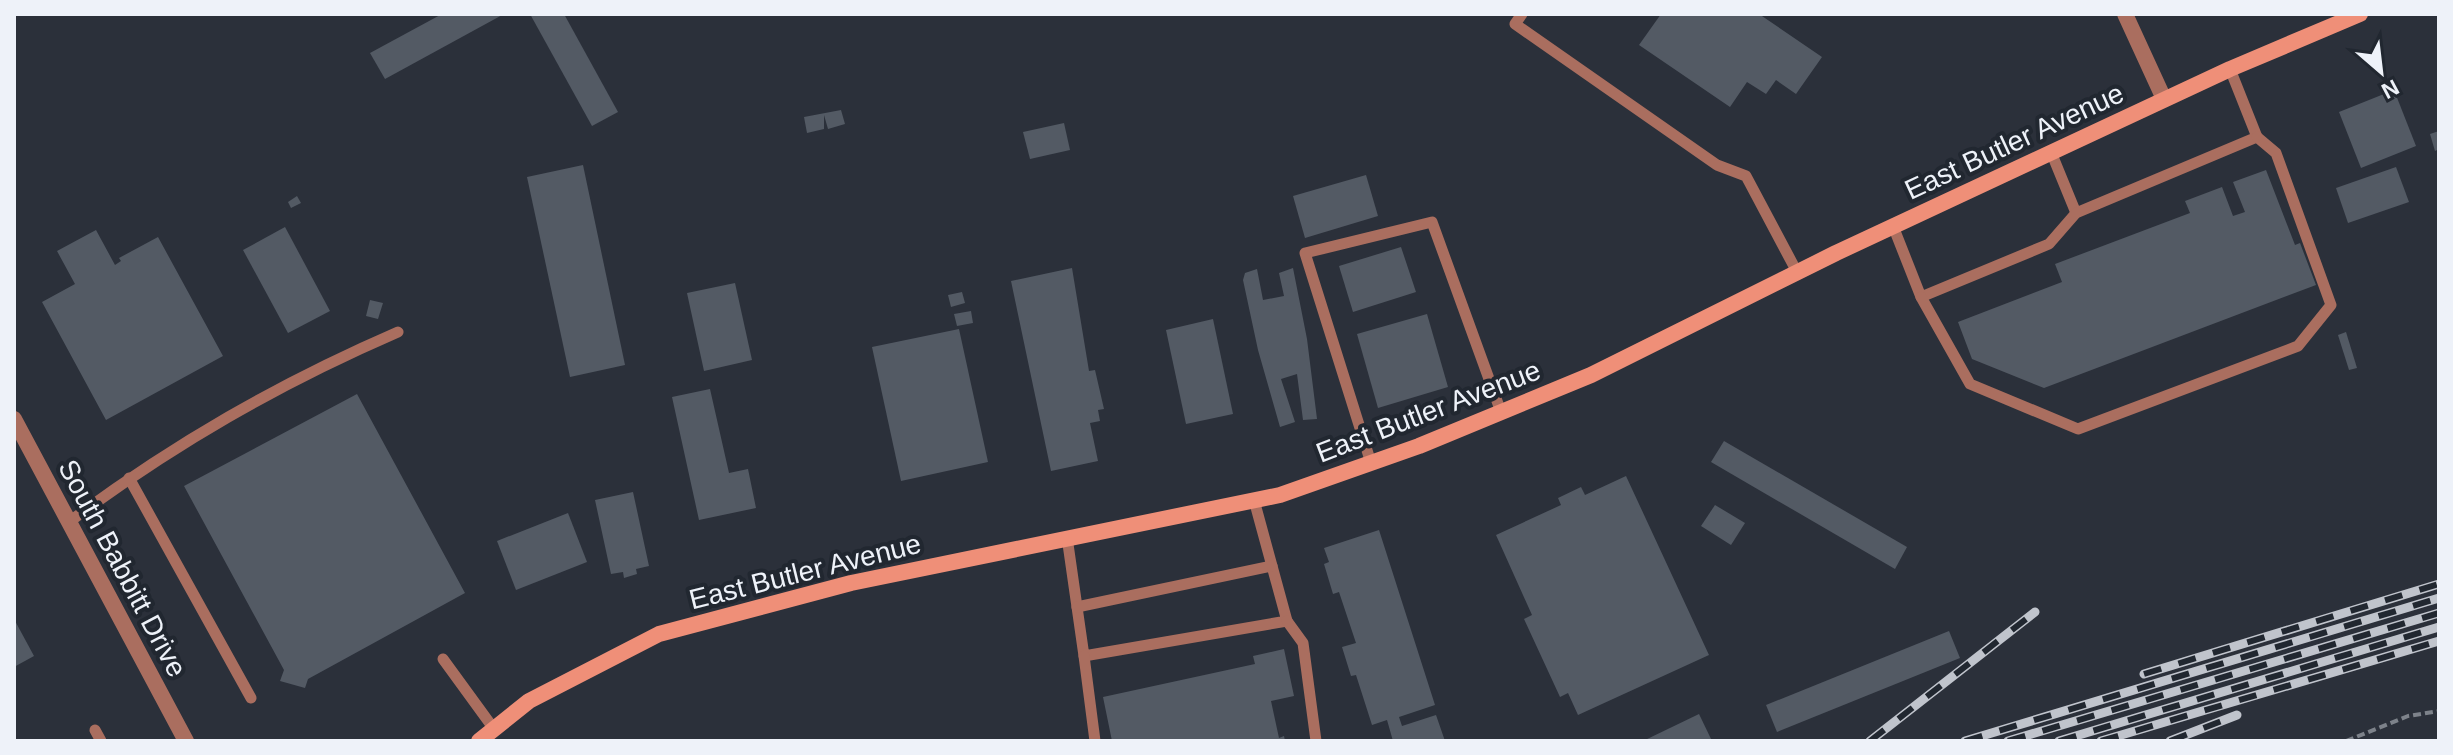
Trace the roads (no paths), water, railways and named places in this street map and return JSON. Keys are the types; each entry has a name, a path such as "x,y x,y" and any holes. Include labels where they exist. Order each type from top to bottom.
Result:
{"main road":[{"name":"East Butler Avenue","path":"479,741 529,701 659,634 851,583 1280,495 1371,463 1591,375 1893,226 2164,99 2356,15"}],"street":[{"path":"2125,14 2164,99"},
{"name":"South Babbitt Drive","path":"14,419 186,741"}],"lane":[{"path":"1522,14 1515,24 1717,165 1746,176 1797,272"},
{"path":"1893,226 1921,297 1970,384 2078,429 2298,346 2331,305 2276,153 2257,137 2230,69"},
{"path":"1921,297 2049,244 2076,213 2257,137"},
{"path":"2051,152 2076,213"},
{"path":"1371,463 1305,253 1432,222 1501,412"},
{"path":"69,522 129,478 264,394 398,332"},
{"path":"129,478 251,698"},
{"path":"1254,500 1287,621 1303,643 1316,741"},
{"path":"1067,537 1095,741"},
{"path":"1077,607 1272,566"},
{"path":"1084,656 1287,621"},
{"path":"443,659 494,729"}],"railway":[{"path":"2144,674 2439,584"},
{"path":"1965,741 2439,598"},
{"path":"1870,741 2035,612"},
{"path":"2008,741 2439,613"},
{"path":"2059,741 2439,627"},
{"path":"2101,741 2439,641"},
{"path":"2170,741 2237,715"}]}
